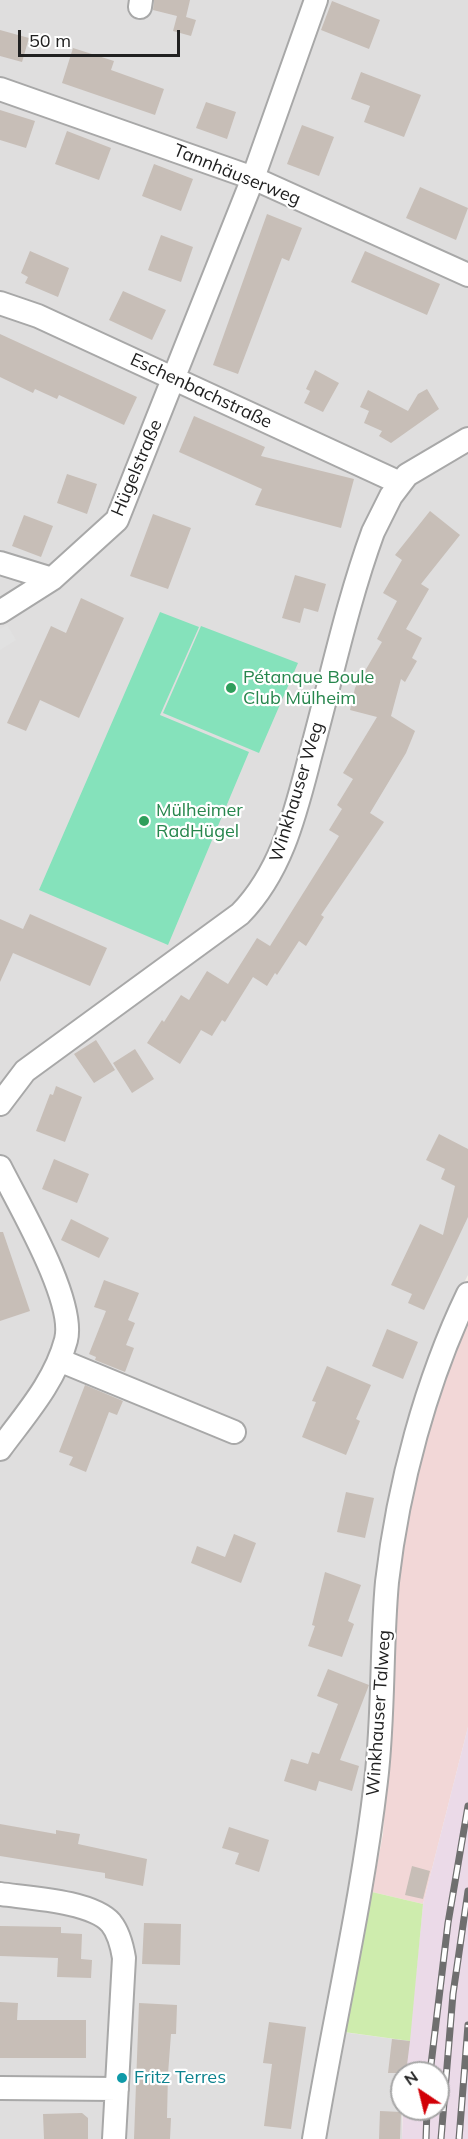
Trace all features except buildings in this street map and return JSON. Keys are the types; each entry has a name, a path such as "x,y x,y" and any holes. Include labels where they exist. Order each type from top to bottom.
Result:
{"street":[{"name":"Hügelstraße","path":"0,612 52,579 117,520 253,178 316,0"},
{"name":"Tannhäuserweg","path":"0,88 253,178 468,275"},
{"name":"Eschenbachstraße","path":"0,303 38,316 400,483"},
{"name":"Winkhauser Weg","path":"0,1104 25,1071 240,914 267,881 278,861 295,813 366,551 382,514 400,483 415,470 468,439"},
{"path":"0,564 52,579"},
{"path":"0,1167 53,1273 63,1305 67,1338 43,1391 0,1449"},
{"name":"Winkhauser Talweg","path":"314,2139 328,2052 365,1873 377,1767 387,1582 407,1469 451,1329 468,1294"},
{"path":"59,1360 234,1432"},
{"path":"0,1894 85,1908 111,1922 121,1942 124,1958 114,2139"},
{"path":"0,2088 117,2089"}],"shaded area":[{"path":"0,0 468,0 468,1275 448,1314 416,1396 370,1771 327,2030 410,2041 408,2061 390,2061 390,2121 402,2121 402,2139 0,2139"},
{"path":"7,625 16,640 0,650 0,629"},
{"path":"468,1314 468,1727 423,1904 372,1892 383,1834 396,1593 401,1552 427,1434"},
{"path":"468,1727 468,2139 402,2139 403,2121 450,2121 450,2061 407,2061 423,1904"}],"green space":[{"name":"Mülheimer RadHügel","path":"160,612 199,627 160,715 249,752 168,945 39,890"},
{"name":"Pétanque Boule Club Mülheim","path":"201,626 298,663 259,753 163,713"},
{"path":"372,1892 423,1904 410,2041 344,2032"}],"railway":[{"path":"431,2061 448,1923 468,1806"},
{"path":"441,2139 453,1994 468,1891"},
{"path":"459,2139 468,2025"},
{"path":"426,2139 427,2121"}],"place":[{"name":"Pétanque Boule Club Mülheim","path":"231,688"},
{"name":"Mülheimer RadHügel","path":"144,821"},
{"name":"Fritz Terres","path":"122,2078"}]}
